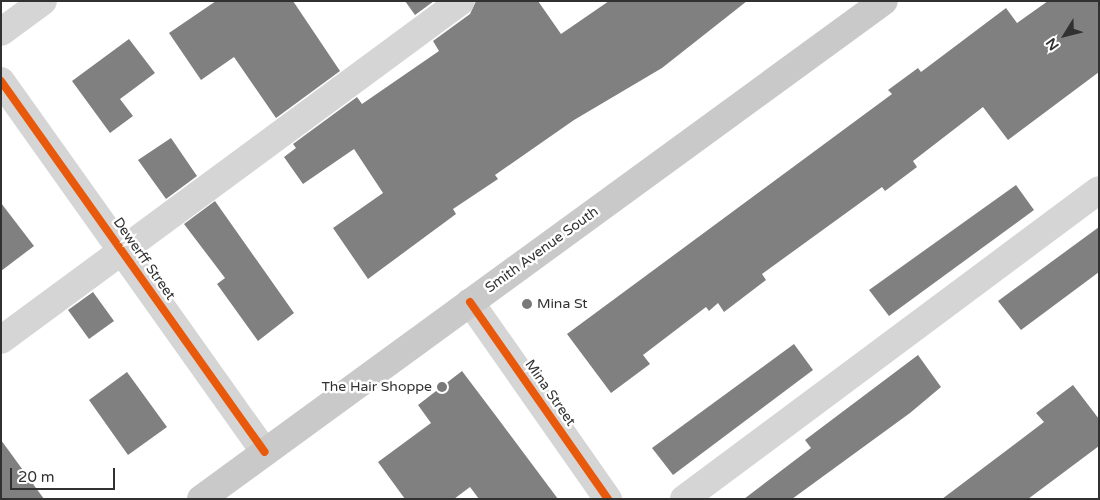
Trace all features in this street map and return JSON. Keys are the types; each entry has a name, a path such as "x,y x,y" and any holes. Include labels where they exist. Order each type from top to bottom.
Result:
{"main road":[{"name":"Smith Avenue South","path":"201,499 884,1"}],"street":[{"path":"1,32 43,1"},
{"path":"1,340 124,253 461,1"},
{"name":"Dewerff Street","path":"1,81 265,452"},
{"path":"684,499 1099,190"},
{"name":"Mina Street","path":"470,302 608,499"}],"building":[{"path":"216,1 293,1 340,71 276,118 234,57 201,80 169,33"},
{"path":"405,1 434,1 415,15"},
{"path":"476,1 538,1 561,34 609,1 747,1 662,68 574,120 495,175 498,179 453,209 456,214 368,279 333,228 383,193 354,149 303,184 284,157 296,148 293,144 357,97 362,104 439,51 433,41 470,14"},
{"path":"1048,1 1099,1 1099,72 1008,140 983,107 913,161 917,167 885,191 882,187 762,274 766,280 724,312 718,303 709,311 706,307 643,355 650,364 611,393 567,334 892,94 888,90 918,68 921,72 1006,8 1017,23"},
{"path":"129,39 155,73 120,99 133,116 110,133 72,81"},
{"path":"171,138 197,176 166,199 138,160"},
{"path":"1016,185 1034,210 889,316 869,290"},
{"path":"215,201 294,313 258,341 217,284 225,278 184,224"},
{"path":"1,203 34,246 1,271"},
{"path":"1099,227 1099,272 1021,330 998,301"},
{"path":"93,292 114,321 89,339 68,310"},
{"path":"794,344 813,370 673,475 652,448"},
{"path":"918,355 941,387 910,413 792,499 744,499 811,448 805,440"},
{"path":"462,371 558,499 479,499 470,487 454,499 405,499 378,462 431,423 418,405"},
{"path":"127,372 167,427 128,455 89,400"},
{"path":"1073,385 1099,419 1099,446 1028,499 942,499 1044,422 1036,413"},
{"path":"1,440 44,499 1,499"}],"cycle path":[{"path":"1,81 265,452"},
{"path":"470,302 608,499"}],"place":[{"name":"Mina St","path":"527,304"},
{"name":"The Hair Shoppe","path":"442,387"}]}
